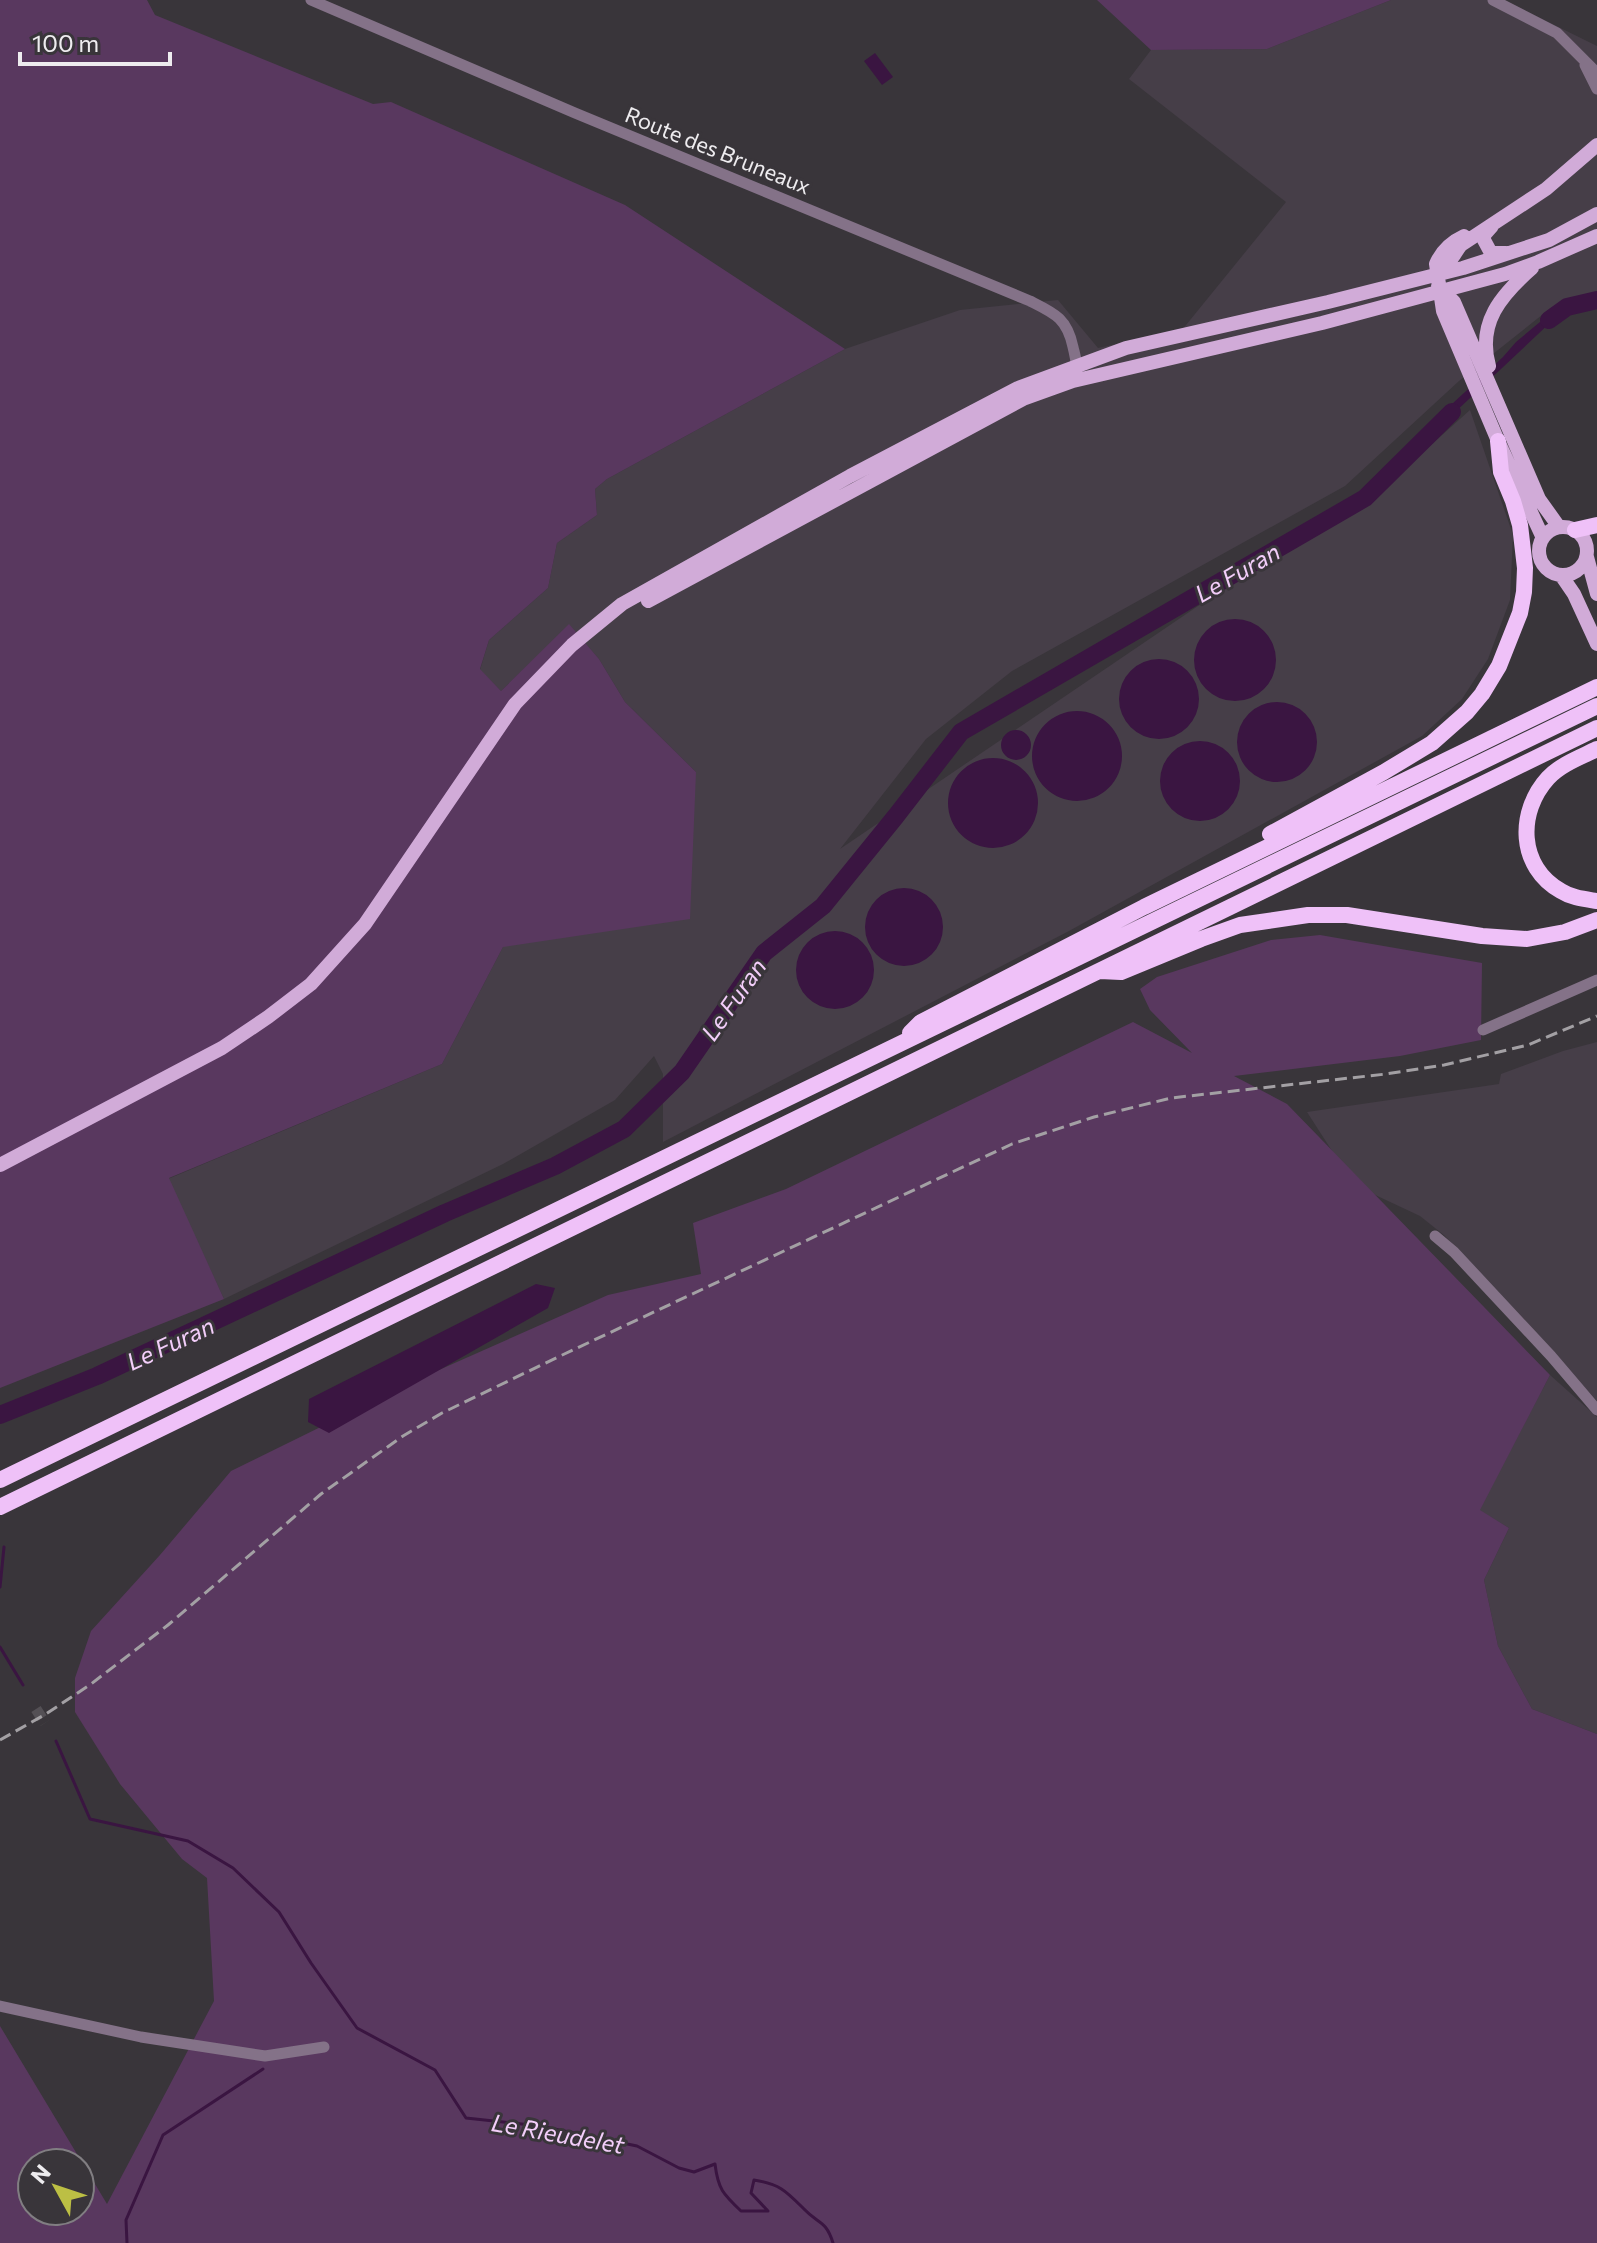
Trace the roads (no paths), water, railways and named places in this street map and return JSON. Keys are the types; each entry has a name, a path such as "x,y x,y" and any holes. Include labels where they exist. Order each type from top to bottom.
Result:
{"highway":[{"path":"1144,907 1413,755 1447,731 1482,694 1511,639 1524,592 1525,568 1520,525 1501,472 1498,441"},
{"path":"1567,528 1597,525"},
{"path":"898,1046 921,1022 1144,907 1597,687"},
{"path":"0,1480 1597,706"},
{"path":"0,1507 1597,728"},
{"path":"1597,749 1551,775 1538,790 1528,810 1525,832 1530,856 1543,877 1560,891 1579,899 1597,901"},
{"path":"1098,971 1121,972 1240,925 1308,915 1347,915 1482,936 1527,939 1565,932 1597,920"}],"main road":[{"path":"1543,538 1498,441 1444,282 1440,254 1455,240 1546,189 1597,145"},
{"path":"594,628 1023,399 1073,381 1390,305 1549,240 1597,214"},
{"path":"1497,219 1484,235 1487,249 1491,253 1514,253"},
{"path":"0,1165 222,1048 311,984 365,924 515,704 572,645 622,604 850,476 1018,388 1126,348 1538,262 1597,236"},
{"path":"1490,386 1492,376 1485,352 1492,316 1502,296 1538,262"},
{"path":"1390,305 1423,305 1444,282"},
{"path":"1444,282 1539,499 1586,543 1597,594"},
{"path":"1159,341 1165,359"},
{"path":"1567,528 1551,530 1543,538 1539,546 1541,560 1548,570 1561,575 1580,569 1587,557"},
{"path":"1561,575 1574,594 1597,644"}],"street":[{"name":"Route des Bruneaux","path":"311,0 1030,301 1056,314 1070,330 1077,366"},
{"path":"1493,0 1557,33 1597,73"},
{"path":"1583,61 1597,89"},
{"path":"1073,381 1077,366"},
{"path":"1483,1030 1597,980"},
{"path":"1435,1236 1508,1310 1597,1410"},
{"path":"0,2006 141,2037 265,2056 324,2047"}],"waterway":[{"name":"Le Furan","path":"1549,320 1567,307 1597,300"},
{"name":"Le Furan","path":"0,1415 97,1376 445,1213 555,1166 624,1129 682,1072 764,953 823,906 961,732 1365,498 1452,412"},
{"name":"Le Rieudelet","path":"0,1587 4,1547"},
{"name":"Le Rieudelet","path":"0,1647 23,1685"},
{"name":"Le Rieudelet","path":"56,1741 90,1819 188,1841 233,1868 279,1912 357,2028 435,2070 466,2118 540,2126 637,2146 679,2168 694,2172 715,2164 722,2190 741,2211 768,2211 751,2193 754,2180 776,2186 824,2226 833,2243"},
{"path":"127,2243 126,2220 163,2135 263,2069"}],"tunnel":[{"path":"36,1709 45,1723"}],"railway":[{"path":"0,1740 91,1684 168,1625 321,1494 403,1436 442,1413 1012,1144 1094,1117 1171,1098 1444,1065 1528,1045 1597,1016"}]}
